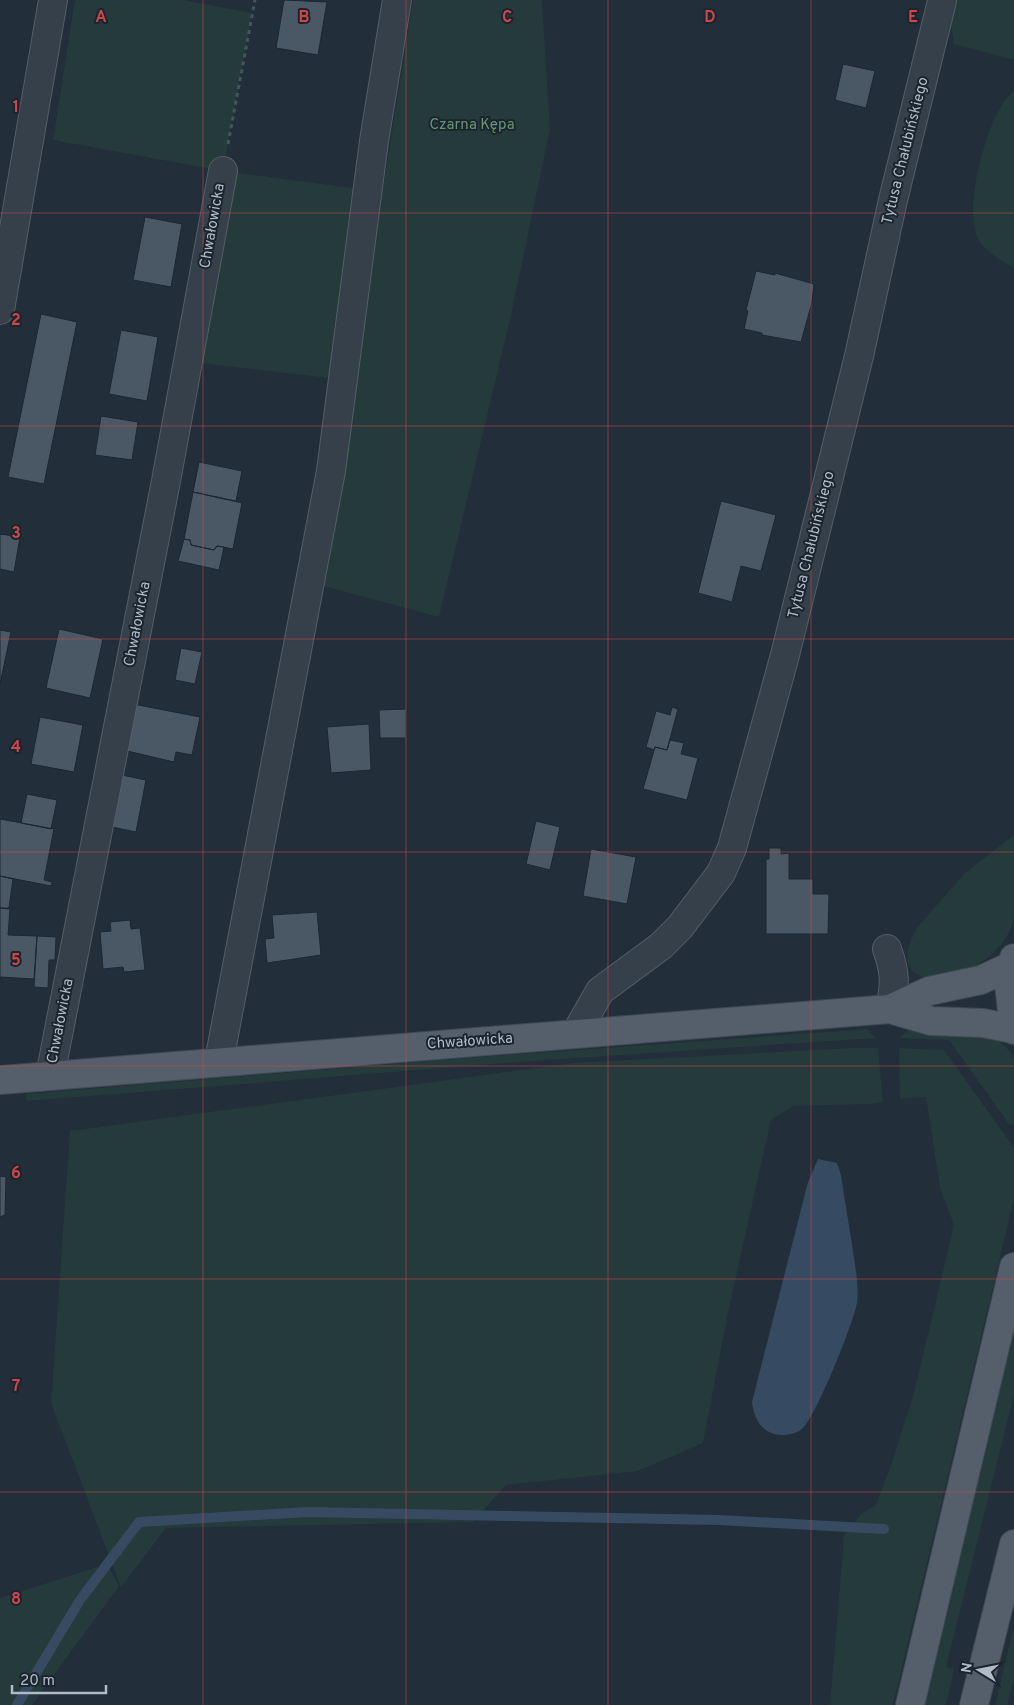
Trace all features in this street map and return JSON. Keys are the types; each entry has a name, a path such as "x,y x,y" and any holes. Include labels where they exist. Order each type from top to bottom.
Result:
{"main road":[{"name":"Chwałowicka","path":"0,1080 219,1061 890,1009 929,991 981,980 1013,962"},
{"path":"1013,962 1009,1000 1014,1029"},
{"name":"Chwałowicka","path":"890,1009 931,1021 982,1023 1014,1029"},
{"path":"910,1705 1014,1267"},
{"path":"974,1705 1014,1544"}],"street":[{"path":"0,310 53,0"},
{"path":"219,1061 331,471 374,141 397,0"},
{"name":"Tytusa Chałubińskiego","path":"576,1034 600,991 661,946 680,927 721,873 732,848 797,607 859,356 893,200 942,1"},
{"name":"Chwałowicka","path":"50,1076 166,481 223,171"},
{"path":"887,949 895,970 895,985 890,1009"}],"path":[{"path":"223,171 255,0"}],"green space":[{"path":"75,0 183,0 252,13 223,171 53,140"},
{"name":"Czarna Kępa","path":"413,0 542,0 550,129 510,320 439,617 320,585"},
{"path":"947,0 1014,0 1014,60 954,44"},
{"path":"1014,91 1014,268 992,254 980,242 975,228 973,210 975,187 987,140 995,118 1004,102"},
{"path":"223,171 367,190 337,379 200,363"},
{"path":"1014,835 1013,923 1001,945 982,962 961,973 939,978 921,976 910,967 908,950 919,925 965,873"},
{"path":"867,1029 876,1038 546,1060 27,1101 26,1094 465,1058"},
{"path":"908,1030 967,1032 996,1040 1007,1048 1014,1059 1014,1125 1009,1124 949,1040 899,1038"},
{"path":"878,1048 883,1102 793,1106 771,1120 729,1308 703,1443 638,1471 506,1485 473,1522 166,1528 121,1587 51,1403 70,1131 573,1063"},
{"path":"899,1048 944,1050 1014,1148 1014,1199 893,1705 830,1705 844,1536 861,1514 876,1505 892,1462 914,1393 954,1225 940,1187 926,1097 900,1099"},
{"path":"1014,1323 1014,1394 946,1667 954,1669 946,1705 923,1705"},
{"path":"107,1564 119,1586 32,1705 0,1705 0,1598"},
{"path":"1014,1626 1014,1679 1007,1705 995,1705"}],"water":[{"path":"818,1159 837,1163 841,1175 856,1274 857,1303 834,1368 817,1406 803,1428 789,1434 778,1435 769,1432 761,1426 754,1413 752,1402 808,1182"}],"building":[{"path":"284,0 327,2 318,55 276,48"},
{"path":"843,64 875,71 866,108 835,100"},
{"path":"145,217 182,224 171,287 133,280"},
{"path":"756,271 775,275 775,273 814,284 812,302 801,342 762,335 762,333 744,329 748,311 746,310"},
{"path":"41,314 77,322 44,484 8,477"},
{"path":"121,330 158,337 147,401 109,394"},
{"path":"101,416 138,422 132,460 95,455"},
{"path":"199,462 242,471 236,501 193,492"},
{"path":"193,492 242,503 233,549 217,546 214,550 191,545 190,540 184,539"},
{"path":"721,501 776,515 761,571 741,566 732,602 698,593"},
{"path":"0,534 20,537 14,572 0,569"},
{"path":"184,539 190,540 191,545 214,550 217,546 224,547 219,570 178,561"},
{"path":"59,629 103,639 90,698 46,688"},
{"path":"0,630 11,632 0,684"},
{"path":"181,648 202,652 195,684 175,680"},
{"path":"133,704 200,717 192,755 176,752 174,762 123,750"},
{"path":"672,707 678,709 667,750 655,747 654,750 646,747 656,711 670,715"},
{"path":"406,709 406,738 380,738 379,710"},
{"path":"40,717 83,725 74,772 31,764"},
{"path":"369,724 371,770 331,773 327,727"},
{"path":"670,740 684,743 681,754 698,758 687,800 643,789 655,747 667,750"},
{"path":"117,774 146,780 136,832 107,826"},
{"path":"27,794 57,800 51,829 21,823"},
{"path":"0,819 54,829 44,880 52,882 51,886 0,876"},
{"path":"536,821 560,827 550,870 526,864"},
{"path":"769,848 781,848 781,854 789,853 789,879 813,879 813,894 829,894 828,934 766,934 766,859 769,859"},
{"path":"591,849 636,857 627,904 583,896"},
{"path":"0,876 13,879 9,908 0,908"},
{"path":"0,908 10,909 8,935 37,936 34,979 0,977"},
{"path":"317,912 321,955 267,963 265,939 274,938 272,915"},
{"path":"130,920 131,929 140,928 145,970 124,972 123,967 103,969 100,932 111,931 110,922"},
{"path":"37,936 56,937 55,960 49,960 48,988 34,987"},
{"path":"0,1176 6,1177 5,1215 0,1217"}],"waterway":[{"path":"17,1705 80,1600 139,1522 307,1512 719,1520 884,1529"}]}
